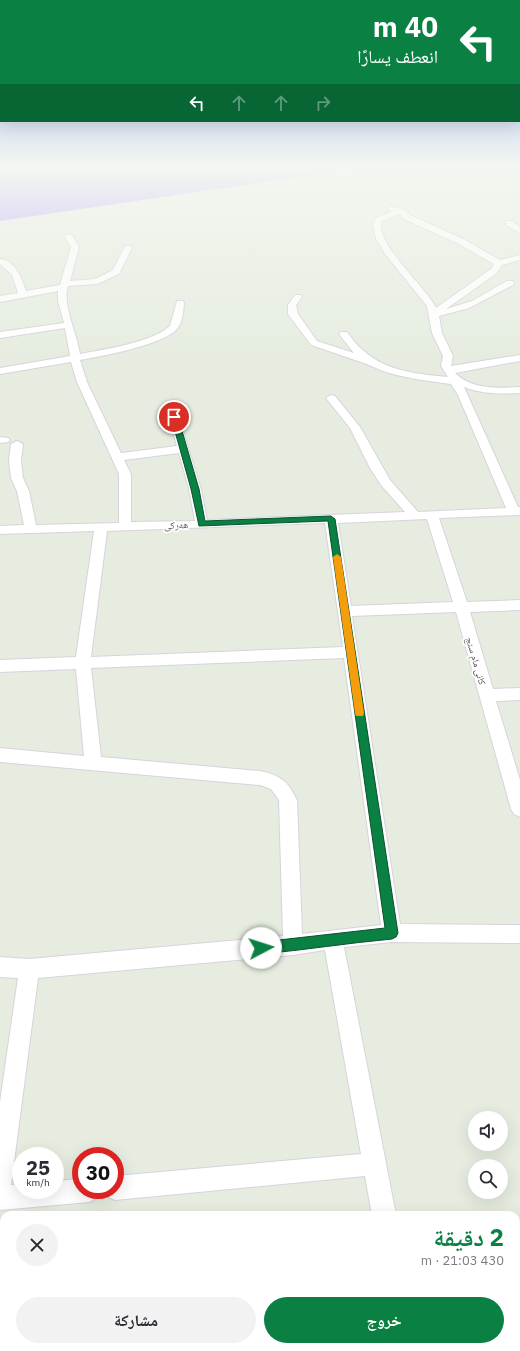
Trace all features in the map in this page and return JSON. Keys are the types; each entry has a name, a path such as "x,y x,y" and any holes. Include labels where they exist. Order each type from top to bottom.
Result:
{"street":[{"path":"378,231 380,239 390,255 431,306 437,333 448,356 446,366 463,395 517,511"},
{"path":"438,231 460,241 499,263"},
{"path":"69,237 75,247 74,255 64,286 62,301 82,382 125,474 125,527"},
{"path":"0,300 64,286 98,281 116,272 128,248"},
{"path":"434,314 494,271 499,263 520,257"},
{"path":"0,261 2,261 16,274 23,295"},
{"path":"434,314 458,310 510,283"},
{"path":"298,297 292,305 294,314 314,343 371,362 386,370 403,375 452,377 455,380 478,388 498,391 520,390"},
{"path":"0,371 137,344 167,332 175,325 180,303"},
{"path":"0,335 69,325"},
{"path":"344,334 356,350 371,362"},
{"path":"452,377 453,369 520,358"},
{"path":"331,398 355,428 385,482 414,515"},
{"path":"174,417 195,489 202,524"},
{"path":"17,444 15,461 17,478 23,491 31,529"},
{"path":"117,457 184,449"},
{"name":"هەرکی","path":"0,531 517,511"},
{"name":"کانی مام سنج","path":"431,514 461,607 520,808"},
{"path":"331,519 392,933"},
{"path":"93,762 84,662 101,527"},
{"path":"344,611 520,605"},
{"path":"0,666 351,652"},
{"path":"486,695 520,694"},
{"path":"0,755 93,762 260,778 275,781 283,788 288,800 293,945"},
{"path":"0,967 29,969 293,945 392,933 520,934"},
{"path":"333,939 383,1211"},
{"path":"0,1184 29,969"},
{"path":"124,1187 375,1164"},
{"path":"0,1198 72,1192"}],"slow traffic":[{"path":"337,557 360,713"}],"route":[{"path":"174,417 195,489 202,524 331,519 392,933 261,948"}]}
